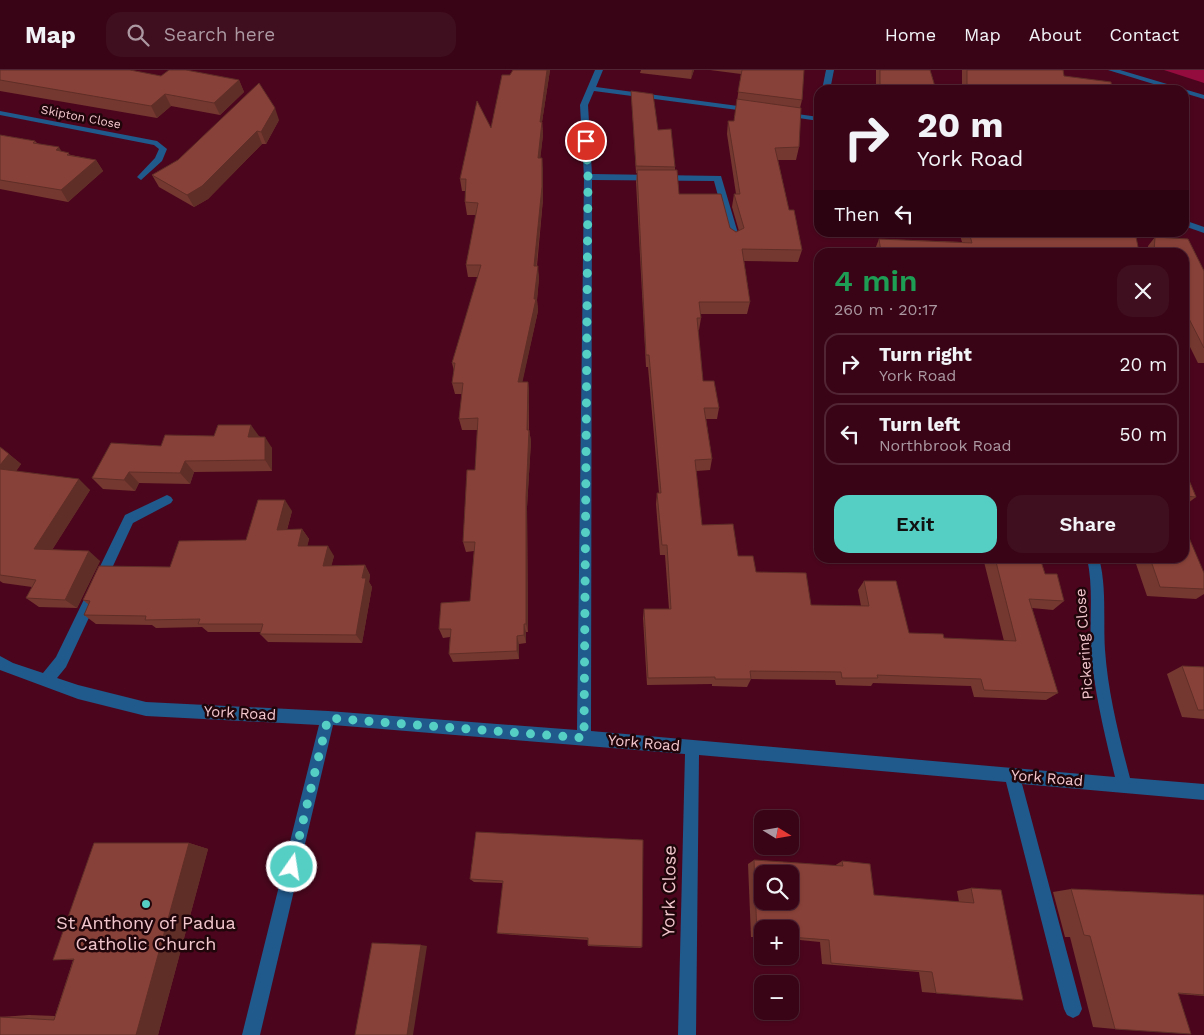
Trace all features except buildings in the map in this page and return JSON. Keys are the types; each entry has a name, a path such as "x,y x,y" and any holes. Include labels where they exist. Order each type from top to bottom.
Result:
{"street":[{"path":"584,738 588,177 584,105 599,70"},
{"path":"827,85 830,70"},
{"path":"1112,70 1164,85"},
{"path":"590,88 761,111"},
{"path":"1189,92 1204,97"},
{"name":"Skipton Close","path":"0,113 157,144 163,149 159,159 141,177"},
{"path":"780,114 814,117"},
{"path":"588,177 718,178 735,240"},
{"path":"1189,225 1204,230"},
{"path":"46,681 61,662 129,518 167,500"},
{"name":"Pickering Close","path":"1094,563 1097,589 1101,687 1124,785"},
{"name":"York Road","path":"0,662 9,668 78,692 146,709 328,718 584,738 1204,792"},
{"path":"251,1035 328,718"},
{"name":"York Close","path":"687,1035 692,748"},
{"path":"1012,775 1073,1009"}],"shaded area":[{"path":"1164,70 1204,70 1204,83"}],"place":[{"name":"St Anthony of Padua Catholic Church","path":"146,904"}],"route":[{"path":"292,867 328,718 584,738 588,177 586,141"}]}
